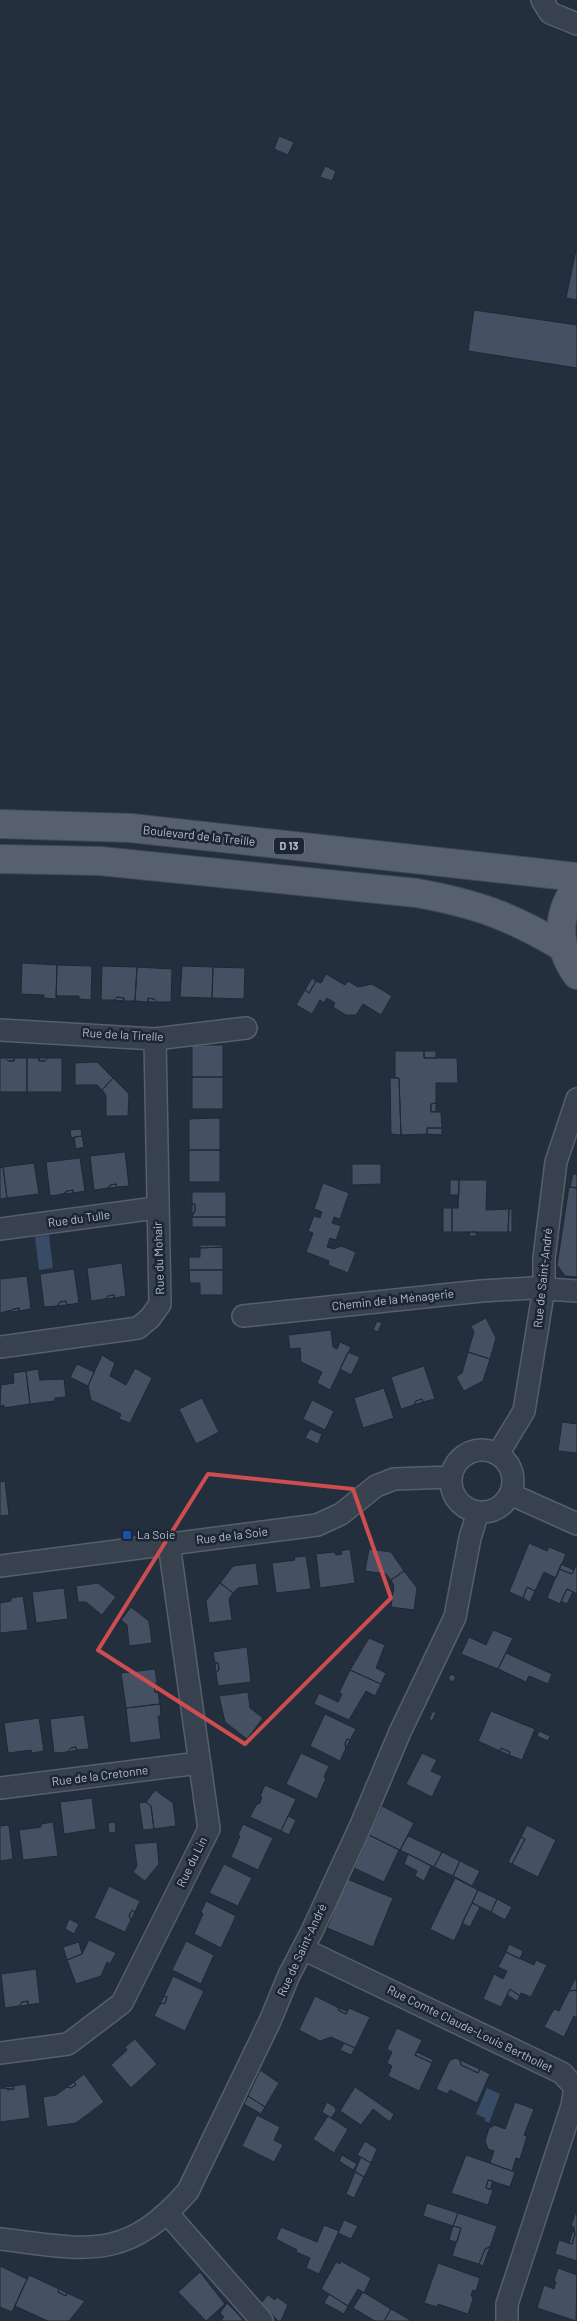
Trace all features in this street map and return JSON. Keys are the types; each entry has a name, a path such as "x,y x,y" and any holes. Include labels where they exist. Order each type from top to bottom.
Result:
{"main road":[{"name":"Boulevard de la Treille","path":"0,824 131,828 577,876"},
{"path":"0,859 100,861 417,893 460,901 523,923 561,946 577,975"},
{"path":"561,946 563,915 566,905 577,886"}],"street":[{"path":"542,0 550,12 577,24"},
{"name":"Rue de la Tirelle","path":"0,1030 155,1039 246,1028"},
{"name":"Rue du Mohair","path":"0,1347 138,1328 150,1318 160,1304 155,1039"},
{"name":"Rue de Saint-André","path":"498,1454 524,1411 544,1288 544,1258 556,1162 577,1099"},
{"name":"Rue du Tulle","path":"0,1229 148,1209 158,1210"},
{"name":"Chemin de la Ménagerie","path":"243,1316 481,1291 544,1288 577,1290"},
{"path":"478,1449 498,1454 510,1467 513,1476 510,1494 497,1508 478,1512 461,1504 451,1487 453,1467 459,1458 468,1452 478,1449"},
{"name":"Rue de la Soie","path":"0,1566 317,1525 341,1514 376,1486 394,1479 451,1477"},
{"path":"510,1494 577,1524"},
{"name":"Rue de Saint-André","path":"0,2239 69,2248 108,2246 135,2237 168,2214 190,2186 360,1827 400,1732 455,1617 470,1538 478,1512"},
{"name":"Rue du Lin","path":"0,2053 68,2044 122,2003 209,1828 169,1544"},
{"name":"Rue de la Cretonne","path":"0,1788 200,1763"},
{"name":"Rue Comte Claude-Louis Berthollet","path":"303,1949 562,2073 575,2087 572,2106 507,2304 507,2321"},
{"path":"168,2214 262,2321"}],"highlighted area":[{"path":"208,1474 353,1489 391,1598 245,1744 98,1650"}],"water":[{"path":"49,1235 53,1268 39,1270 35,1237"},
{"path":"487,2088 500,2094 489,2123 485,2121 485,2118 476,2114"}],"building":[{"path":"279,136 294,142 288,155 274,149"},
{"path":"325,166 336,171 332,181 320,177"},
{"path":"577,250 577,300 566,298"},
{"path":"474,310 577,325 577,368 468,351"},
{"path":"22,963 57,965 56,999 44,998 44,995 21,994"},
{"path":"57,965 92,966 91,1000 79,999 79,996 56,996"},
{"path":"102,966 137,967 135,1001 124,1001 124,998 117,997 114,1000 101,1000"},
{"path":"182,966 213,967 212,998 180,997"},
{"path":"137,967 172,969 171,1002 157,1002 154,999 148,998 148,1002 135,1001"},
{"path":"213,967 245,968 244,999 212,998"},
{"path":"326,974 345,985 348,981 358,987 372,984 392,996 381,1015 363,1004 356,1015 346,1015 333,1007 335,1003 327,998 324,1003 320,1000 312,1014 296,1005 305,990 309,993 316,981 321,983"},
{"path":"312,978 316,981 309,993 305,990"},
{"path":"117,997 124,998 124,1001 114,1000"},
{"path":"148,998 154,999 157,1002 148,1002"},
{"path":"192,1045 223,1045 223,1077 192,1077"},
{"path":"395,1051 424,1051 424,1058 457,1058 458,1083 436,1083 436,1103 431,1104 431,1112 441,1112 442,1128 427,1128 427,1134 401,1135 399,1078 395,1078"},
{"path":"424,1051 436,1051 436,1058 424,1058"},
{"path":"0,1058 14,1061 14,1058 27,1058 27,1092 0,1092"},
{"path":"5,1058 14,1058 14,1061 8,1061"},
{"path":"27,1058 39,1058 39,1061 45,1061 48,1058 62,1058 62,1092 27,1092"},
{"path":"39,1058 48,1058 45,1061 39,1061"},
{"path":"97,1062 113,1078 102,1090 97,1085 75,1085 75,1063"},
{"path":"192,1077 223,1077 223,1109 192,1109"},
{"path":"113,1078 129,1094 128,1116 106,1116 106,1095 102,1090"},
{"path":"390,1078 399,1078 401,1135 391,1134"},
{"path":"436,1103 436,1111 431,1112 431,1104"},
{"path":"220,1118 220,1150 189,1150 189,1119"},
{"path":"427,1128 442,1128 442,1135 427,1134"},
{"path":"81,1129 82,1136 71,1138 70,1130"},
{"path":"82,1136 84,1147 76,1149 74,1137"},
{"path":"189,1150 220,1150 220,1182 189,1182"},
{"path":"125,1152 129,1186 117,1187 116,1184 110,1185 108,1188 94,1190 90,1156"},
{"path":"80,1158 85,1191 73,1193 73,1190 50,1196 46,1162"},
{"path":"34,1163 39,1194 7,1198 3,1167"},
{"path":"352,1164 381,1164 381,1184 352,1185"},
{"path":"3,1167 7,1198 0,1199 0,1168"},
{"path":"573,1174 577,1176 577,1188 570,1187"},
{"path":"450,1180 459,1180 459,1195 450,1195"},
{"path":"459,1180 487,1180 486,1210 509,1209 508,1232 452,1232 452,1208 458,1208"},
{"path":"323,1183 349,1193 340,1219 334,1217 332,1223 341,1226 336,1240 330,1238 327,1247 334,1249 341,1246 356,1252 348,1273 328,1265 329,1261 306,1252 313,1233 308,1231 314,1216 320,1218 322,1212 314,1209"},
{"path":"116,1184 117,1187 108,1188 110,1185"},
{"path":"569,1187 577,1188 577,1277 565,1276 557,1265"},
{"path":"73,1190 73,1193 63,1194 67,1191"},
{"path":"192,1192 226,1192 226,1217 192,1217 195,1211 195,1204 192,1204"},
{"path":"192,1204 195,1204 195,1211 192,1214"},
{"path":"443,1208 452,1208 452,1232 443,1232"},
{"path":"509,1209 512,1209 512,1232 508,1232"},
{"path":"192,1217 226,1217 226,1227 192,1227"},
{"path":"470,1232 476,1232 476,1236 469,1236"},
{"path":"200,1245 223,1245 223,1247 200,1248"},
{"path":"223,1247 223,1270 189,1270 189,1257 200,1257 200,1248"},
{"path":"122,1263 126,1296 114,1298 114,1295 108,1296 105,1299 91,1301 87,1268"},
{"path":"74,1269 79,1303 67,1305 66,1301 60,1302 57,1306 44,1307 40,1274"},
{"path":"189,1270 223,1270 223,1295 200,1295 200,1283 190,1283"},
{"path":"27,1276 31,1309 19,1311 19,1308 0,1313 0,1279"},
{"path":"114,1295 114,1298 105,1299 108,1296"},
{"path":"66,1301 67,1305 57,1306 60,1302"},
{"path":"19,1308 19,1311 10,1312 13,1309"},
{"path":"486,1318 496,1338 490,1359 468,1352 474,1332 471,1326"},
{"path":"377,1321 382,1323 378,1332 373,1330"},
{"path":"331,1330 333,1347 337,1349 340,1342 351,1347 330,1390 317,1383 322,1372 301,1362 300,1348 290,1349 288,1335"},
{"path":"348,1352 360,1357 351,1375 340,1369"},
{"path":"468,1352 490,1359 483,1381 464,1391 456,1377 462,1373"},
{"path":"102,1355 115,1363 110,1376 126,1385 135,1368 152,1378 130,1423 119,1419 121,1414 91,1400 88,1386"},
{"path":"77,1364 94,1372 88,1386 70,1377"},
{"path":"424,1366 435,1399 423,1402 422,1399 416,1401 414,1405 401,1409 391,1377"},
{"path":"38,1369 40,1380 64,1379 66,1397 55,1398 55,1401 30,1404 26,1371"},
{"path":"26,1371 30,1404 4,1408 4,1405 0,1406 1,1385 14,1383 13,1373"},
{"path":"384,1388 394,1418 363,1428 354,1398"},
{"path":"202,1398 219,1432 196,1444 179,1409"},
{"path":"422,1399 423,1402 414,1405 416,1401"},
{"path":"312,1400 334,1411 325,1430 303,1419"},
{"path":"562,1422 577,1424 577,1453 558,1451"},
{"path":"310,1429 322,1434 318,1444 305,1438"},
{"path":"5,1481 9,1515 0,1516 0,1482"},
{"path":"529,1543 547,1551 549,1547 566,1554 556,1578 544,1572 535,1591 527,1587 523,1598 509,1592"},
{"path":"350,1549 355,1583 320,1588 316,1554 334,1552 336,1555 342,1554 341,1551"},
{"path":"369,1549 391,1552 404,1571 391,1580 386,1574 365,1571"},
{"path":"306,1556 311,1589 276,1593 272,1563 295,1560 294,1557"},
{"path":"256,1563 259,1585 238,1588 233,1593 220,1583 233,1566"},
{"path":"577,1563 577,1594 567,1589 560,1604 547,1598 559,1569 572,1574"},
{"path":"561,1564 574,1570 572,1574 559,1569"},
{"path":"404,1571 417,1588 414,1610 391,1607 394,1586 391,1580"},
{"path":"98,1583 116,1597 102,1615 86,1602 78,1602 76,1586"},
{"path":"220,1583 233,1593 229,1599 232,1620 209,1623 206,1601"},
{"path":"527,1587 535,1591 530,1602 523,1598"},
{"path":"64,1588 68,1619 36,1623 32,1592"},
{"path":"567,1589 573,1592 567,1604 561,1601"},
{"path":"23,1596 28,1630 0,1633 0,1603 11,1601 11,1598"},
{"path":"131,1607 149,1621 152,1643 129,1646 127,1625 121,1620"},
{"path":"493,1630 513,1638 498,1669 461,1654 469,1637 486,1645"},
{"path":"369,1638 385,1645 376,1668 386,1673 381,1684 350,1670"},
{"path":"247,1647 251,1682 218,1686 216,1673 219,1669 218,1663 215,1663 213,1652"},
{"path":"506,1653 552,1674 548,1684 529,1676 526,1682 498,1669"},
{"path":"215,1663 218,1663 219,1669 216,1673"},
{"path":"155,1669 157,1682 154,1686 155,1692 158,1692 160,1704 126,1708 121,1673"},
{"path":"350,1670 381,1684 375,1696 366,1691 349,1720 314,1704 319,1693 338,1702 342,1694 339,1693"},
{"path":"451,1674 456,1677 453,1682 448,1679"},
{"path":"157,1682 158,1692 155,1692 154,1686"},
{"path":"248,1692 250,1708 263,1718 247,1739 225,1722 219,1696"},
{"path":"160,1704 161,1716 158,1716 161,1739 130,1743 126,1708"},
{"path":"433,1711 436,1713 432,1721 429,1719"},
{"path":"491,1711 535,1729 522,1760 509,1755 510,1752 501,1748 500,1751 478,1741"},
{"path":"325,1714 356,1729 350,1740 347,1739 346,1748 340,1761 310,1746"},
{"path":"84,1715 89,1749 77,1750 76,1747 71,1748 67,1752 54,1753 50,1719"},
{"path":"39,1718 44,1751 32,1753 31,1750 8,1753 4,1723"},
{"path":"539,1731 550,1736 548,1741 537,1736"},
{"path":"347,1739 350,1740 346,1748 345,1744"},
{"path":"76,1747 77,1750 67,1752 71,1748"},
{"path":"501,1748 510,1752 509,1755 500,1751"},
{"path":"301,1753 329,1766 317,1799 286,1784"},
{"path":"422,1753 437,1760 431,1771 442,1776 432,1797 406,1784"},
{"path":"265,1785 296,1799 281,1831 250,1817 256,1805 260,1803 262,1797 260,1796"},
{"path":"155,1790 173,1803 176,1826 154,1829 151,1806 146,1802"},
{"path":"92,1798 96,1829 64,1834 60,1802"},
{"path":"146,1802 151,1806 154,1829 143,1830 139,1803"},
{"path":"382,1806 414,1823 400,1850 369,1835"},
{"path":"288,1816 296,1820 289,1835 281,1831"},
{"path":"53,1822 58,1856 23,1860 19,1830 41,1827 41,1824"},
{"path":"115,1822 116,1832 109,1833 108,1823"},
{"path":"243,1824 273,1838 258,1870 231,1857"},
{"path":"9,1825 13,1859 0,1861 0,1826"},
{"path":"527,1825 556,1840 538,1877 512,1864 525,1839 521,1837"},
{"path":"369,1835 399,1850 384,1882 354,1868"},
{"path":"408,1836 442,1852 434,1867 400,1850"},
{"path":"521,1837 525,1839 512,1864 508,1862"},
{"path":"157,1842 159,1864 145,1881 133,1872 137,1866 134,1844"},
{"path":"442,1852 460,1861 453,1876 434,1867"},
{"path":"408,1854 431,1866 424,1881 415,1876 417,1871 404,1864"},
{"path":"460,1861 480,1871 472,1886 453,1876"},
{"path":"224,1864 252,1878 238,1906 209,1893"},
{"path":"455,1878 478,1890 454,1941 430,1929"},
{"path":"347,1879 393,1898 373,1947 327,1928"},
{"path":"109,1886 140,1901 135,1912 132,1910 129,1916 131,1920 125,1932 94,1918"},
{"path":"478,1890 497,1899 491,1912 472,1903"},
{"path":"497,1899 512,1907 505,1920 491,1912"},
{"path":"206,1901 236,1916 221,1948 194,1934 203,1914 201,1912"},
{"path":"472,1903 480,1907 470,1927 462,1923"},
{"path":"132,1910 135,1912 131,1920 129,1916"},
{"path":"69,1919 79,1924 74,1934 65,1929"},
{"path":"89,1940 116,1953 110,1964 107,1962 101,1976 76,1984 67,1960 82,1954"},
{"path":"186,1941 214,1955 201,1984 172,1970"},
{"path":"79,1942 82,1954 67,1960 63,1947"},
{"path":"509,1944 523,1951 520,1959 506,1952"},
{"path":"506,1952 534,1965 536,1960 547,1965 531,1997 521,1993 520,1996 510,1989 501,2007 483,1999 494,1974 503,1979 507,1971 498,1967"},
{"path":"36,1969 40,2003 28,2005 28,2001 22,2002 19,2006 5,2008 1,1974"},
{"path":"173,1976 204,1991 185,2031 154,2016 160,2004 165,2003 167,1997 164,1996"},
{"path":"576,1977 577,1990 569,1991"},
{"path":"510,1989 520,1996 517,2001 507,1995"},
{"path":"577,1990 577,2018 574,2016 564,2037 544,2027 554,2009 559,2011 569,1991"},
{"path":"164,1996 167,1997 165,2003 160,2004"},
{"path":"315,1996 339,2008 338,2010 346,2014 349,2008 370,2017 355,2048 331,2037 320,2041 299,2030"},
{"path":"28,2001 28,2005 19,2006 22,2002"},
{"path":"339,2008 347,2011 346,2014 338,2010"},
{"path":"397,2028 422,2040 415,2055 432,2063 419,2091 388,2076 392,2066 387,2063 392,2052 387,2049"},
{"path":"135,2039 157,2064 131,2088 111,2065 127,2050 125,2047"},
{"path":"344,2043 355,2048 351,2055 340,2050"},
{"path":"417,2052 433,2060 432,2063 415,2055"},
{"path":"456,2058 460,2060 461,2065 478,2073 480,2069 490,2074 477,2103 450,2090 447,2094 436,2089 450,2060"},
{"path":"460,2060 480,2069 478,2073 461,2065"},
{"path":"260,2070 279,2083 265,2107 248,2096"},
{"path":"84,2074 104,2102 76,2123 47,2127 43,2097 56,2095 67,2087 71,2088 76,2085 74,2082"},
{"path":"74,2082 76,2085 71,2088 67,2087"},
{"path":"26,2084 30,2118 0,2122 0,2088 14,2089 13,2086"},
{"path":"13,2086 14,2089 8,2090 4,2087"},
{"path":"355,2087 394,2114 390,2122 373,2109 361,2125 340,2111"},
{"path":"248,2096 265,2107 261,2114 244,2104"},
{"path":"327,2102 335,2107 336,2111 331,2118 322,2112"},
{"path":"515,2102 534,2109 524,2135 527,2136 520,2159 516,2158 512,2171 490,2163 494,2151 488,2149 485,2141 489,2128 495,2125 505,2129"},
{"path":"257,2115 280,2127 274,2140 283,2145 274,2162 242,2146"},
{"path":"328,2116 348,2129 334,2153 313,2139"},
{"path":"365,2141 377,2149 371,2163 357,2155"},
{"path":"342,2155 357,2164 353,2170 339,2161"},
{"path":"466,2155 515,2172 510,2187 488,2180 486,2188 493,2190 488,2205 451,2193"},
{"path":"361,2157 371,2163 364,2177 355,2171"},
{"path":"355,2172 364,2177 354,2198 346,2194"},
{"path":"488,2180 493,2181 490,2190 486,2188"},
{"path":"427,2203 458,2213 453,2226 423,2216"},
{"path":"458,2213 497,2226 490,2247 485,2249 479,2264 452,2256 461,2228 453,2226"},
{"path":"575,2214 577,2214 577,2261 555,2254 559,2240 572,2244 575,2234 574,2227 571,2226"},
{"path":"344,2220 358,2226 351,2239 338,2233"},
{"path":"324,2225 339,2231 319,2274 306,2268 310,2258 296,2252 297,2250 276,2239 281,2227 317,2242"},
{"path":"453,2226 461,2228 457,2242 449,2240"},
{"path":"573,2230 575,2234 572,2244 569,2243"},
{"path":"490,2247 483,2266 479,2264 485,2249"},
{"path":"341,2261 371,2278 364,2293 358,2289 348,2306 321,2289 336,2262 340,2264"},
{"path":"438,2263 480,2278 476,2291 473,2290 471,2295 473,2299 468,2314 438,2304 437,2307 424,2303"},
{"path":"0,2266 27,2279 12,2312 0,2307"},
{"path":"558,2268 577,2275 576,2321 537,2308 544,2285 554,2289"},
{"path":"200,2272 225,2304 206,2321 178,2292"},
{"path":"29,2275 59,2289 58,2292 66,2296 67,2293 85,2301 69,2321 48,2321 15,2306"},
{"path":"59,2289 67,2293 66,2296 58,2292"},
{"path":"363,2292 391,2309 384,2321 375,2321 353,2308"},
{"path":"329,2294 348,2306 344,2314 324,2303"},
{"path":"268,2295 275,2300 277,2297 288,2305 281,2321 278,2321 261,2303"},
{"path":"227,2303 244,2321 220,2321 224,2317 220,2313"},
{"path":"391,2309 412,2321 384,2321"}],"place":[{"name":"La Soie","path":"127,1535"}]}
